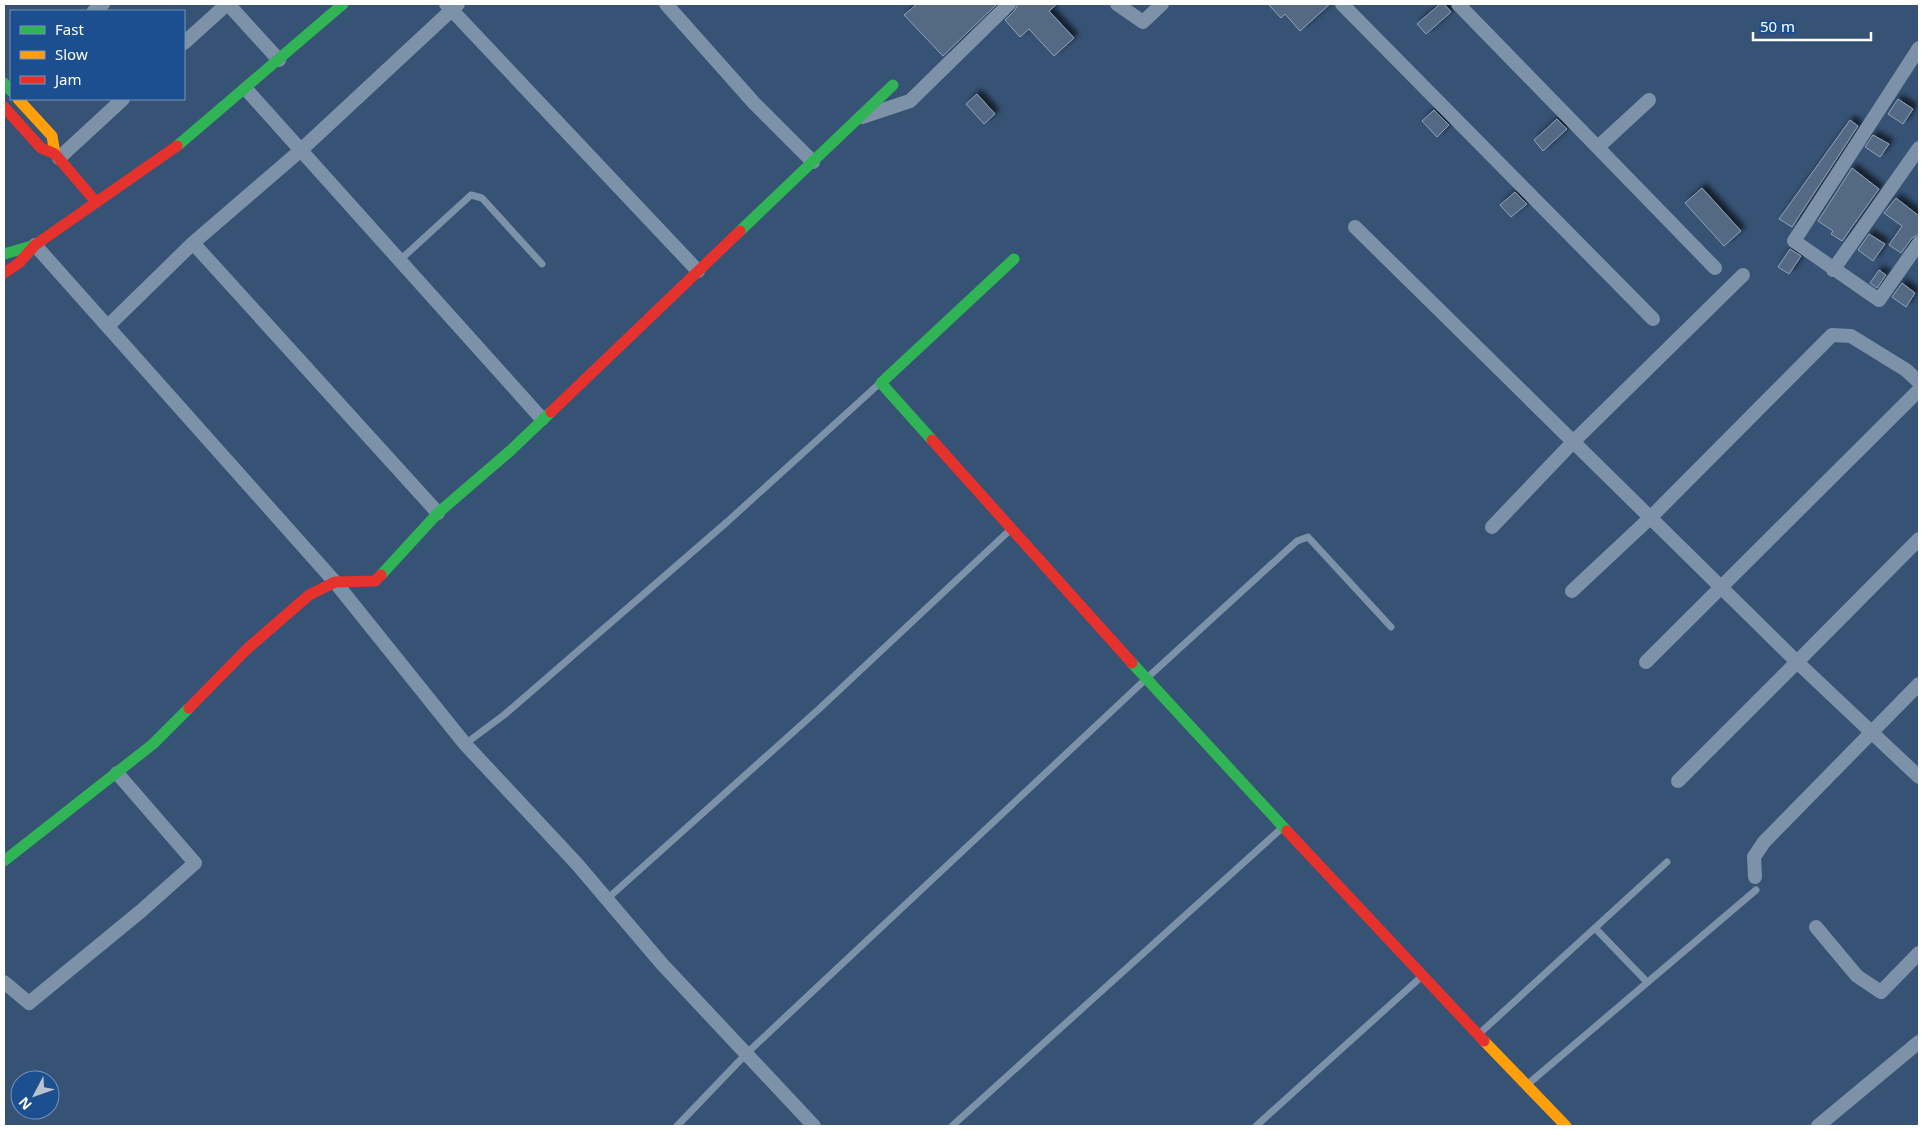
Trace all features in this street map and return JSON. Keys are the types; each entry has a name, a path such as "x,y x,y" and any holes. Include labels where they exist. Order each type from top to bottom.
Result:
{"street":[{"path":"185,42 228,4 279,60"},
{"path":"4,273 19,263 35,245 172,150 246,89 343,4"},
{"path":"666,4 754,103 813,162"},
{"path":"859,118 910,101 1009,4"},
{"path":"1117,4 1143,22 1162,4"},
{"path":"1342,4 1653,319"},
{"path":"1458,4 1715,268"},
{"path":"108,326 193,243 301,150 452,6 698,271"},
{"path":"1919,48 1794,241 1833,270 1879,300 1919,243"},
{"path":"4,861 153,744 247,649 309,595 335,582 375,581 438,513 510,451 893,85"},
{"path":"246,89 542,419"},
{"path":"20,100 52,136 57,156"},
{"path":"57,156 122,100"},
{"path":"1598,147 1649,100"},
{"path":"4,107 41,148 57,156 96,202"},
{"path":"1833,270 1919,148"},
{"path":"1355,227 1720,588 1919,777"},
{"path":"193,243 438,513"},
{"path":"4,254 35,245"},
{"path":"35,245 335,582 466,744 607,899 662,964 814,1126"},
{"path":"1014,258 881,383 1147,678 1422,977 1565,1126"},
{"path":"1492,527 1573,442 1744,275"},
{"path":"1572,592 1650,518 1832,335 1851,336 1906,370 1919,382"},
{"path":"1646,662 1919,390"},
{"path":"1678,781 1919,539"},
{"path":"1756,883 1754,857 1764,842 1919,684"},
{"path":"4,982 29,1003 196,863 117,772"},
{"path":"1816,927 1857,976 1880,992 1919,953"},
{"path":"1818,1126 1919,1042"}],"lane":[{"path":"400,261 471,195 482,198 542,264"},
{"path":"466,744 504,715 727,522 881,383"},
{"path":"607,899 820,709 1012,528"},
{"path":"677,1126 746,1053 1147,678 1298,541 1308,538 1391,628"},
{"path":"952,1126 1285,826"},
{"path":"1478,1036 1667,862"},
{"path":"1526,1086 1648,982 1756,883"},
{"path":"1595,928 1648,982"},
{"path":"1256,1126 1422,977"}],"building":[{"path":"917,4 997,4 943,56 904,15"},
{"path":"1018,4 1057,4 1049,11 1074,38 1054,56 1029,29 1020,37 1005,20"},
{"path":"1268,4 1330,4 1300,31 1285,14 1281,18"},
{"path":"1440,4 1444,4 1451,12 1426,34 1417,24"},
{"path":"977,94 995,114 984,124 966,104"},
{"path":"1898,99 1913,109 1903,124 1888,114"},
{"path":"1434,110 1449,125 1437,137 1422,121"},
{"path":"1557,119 1567,129 1543,151 1534,140"},
{"path":"1850,120 1858,126 1792,227 1779,219"},
{"path":"1873,135 1889,144 1880,157 1865,147"},
{"path":"1852,168 1879,189 1842,241 1831,234 1833,231 1818,221"},
{"path":"1702,188 1741,231 1724,246 1685,203"},
{"path":"1515,192 1527,204 1511,217 1500,205"},
{"path":"1896,198 1919,216 1919,234 1912,238 1901,253 1889,245 1902,226 1884,213"},
{"path":"1869,234 1885,244 1873,261 1858,250"},
{"path":"1790,249 1801,256 1789,274 1778,267"},
{"path":"1879,270 1886,275 1877,288 1870,283"},
{"path":"1902,283 1915,293 1906,307 1892,297"}],"traffic: fast":[{"path":"177,146 343,4"},
{"path":"4,83 10,90"},
{"path":"740,231 893,85"},
{"path":"4,254 35,245"},
{"path":"932,440 881,383 1014,259"},
{"path":"381,575 438,513 510,451 551,412"},
{"path":"1132,663 1287,831"},
{"path":"4,861 153,744 189,708"}],"traffic: slow":[{"path":"19,100 52,136 55,154"},
{"path":"1484,1041 1566,1126"}],"traffic: jam":[{"path":"4,107 41,148 55,154 96,202"},
{"path":"4,273 19,263 35,245 177,146"},
{"path":"551,412 740,231"},
{"path":"932,440 1132,663"},
{"path":"189,708 247,649 309,595 335,582 375,581 381,575"},
{"path":"1287,831 1484,1041"}]}
